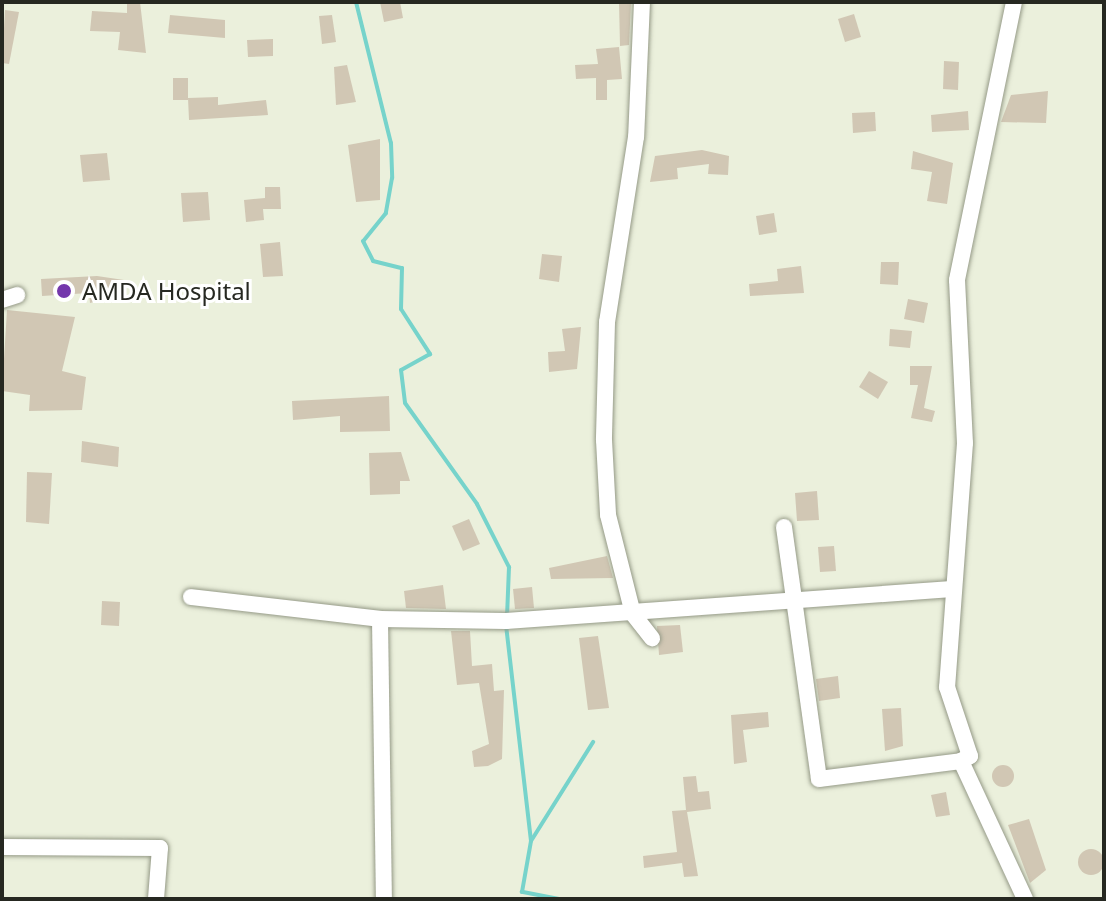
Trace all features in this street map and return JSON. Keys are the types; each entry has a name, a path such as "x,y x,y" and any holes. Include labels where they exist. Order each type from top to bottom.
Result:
{"street":[{"path":"642,2 636,137 604,372 608,515 633,614 652,638"},
{"path":"784,527 819,779 961,761 970,756 947,687 966,406 957,280 1014,2"},
{"path":"191,597 380,619 633,614 952,589"},
{"path":"380,619 384,899"},
{"path":"961,761 1025,899"},
{"path":"2,847 160,848 156,899"}],"building":[{"path":"127,2 140,2 146,53 118,50 120,32 90,31 92,11 127,13"},
{"path":"380,2 400,2 403,18 384,22"},
{"path":"619,2 631,2 629,45 620,46"},
{"path":"5,10 19,12 9,64 2,63"},
{"path":"854,14 861,37 845,42 838,19"},
{"path":"170,15 225,20 225,38 168,33"},
{"path":"332,15 336,42 322,44 319,16"},
{"path":"273,39 273,56 248,57 247,40"},
{"path":"619,47 622,79 607,80 607,100 596,100 596,78 576,79 575,65 598,64 596,49"},
{"path":"944,61 959,62 958,90 943,89"},
{"path":"347,65 356,102 336,105 334,67"},
{"path":"173,78 188,78 188,100 173,100"},
{"path":"1048,91 1046,123 1001,122 1011,95"},
{"path":"218,97 218,105 266,100 268,115 189,120 188,98"},
{"path":"968,111 969,130 932,132 931,115"},
{"path":"875,112 876,131 853,133 852,113"},
{"path":"380,139 380,200 356,202 348,145"},
{"path":"702,150 729,156 728,175 708,174 709,164 677,168 678,179 650,182 655,156"},
{"path":"913,151 953,163 947,204 927,201 932,172 911,169"},
{"path":"107,153 110,180 83,182 80,155"},
{"path":"265,187 280,187 281,209 263,209 264,220 246,222 244,200 265,198"},
{"path":"208,192 210,220 183,222 181,193"},
{"path":"774,213 777,232 759,235 756,216"},
{"path":"280,242 283,276 263,277 260,244"},
{"path":"542,254 562,256 559,282 539,279"},
{"path":"881,262 899,262 898,285 880,284"},
{"path":"801,266 804,293 750,296 749,284 778,281 777,269"},
{"path":"97,276 124,280 125,294 90,303 89,293 42,296 41,279"},
{"path":"908,299 928,303 924,323 904,319"},
{"path":"7,310 75,317 62,371 86,377 82,410 29,411 30,395 2,391"},
{"path":"581,327 577,369 549,372 548,352 565,351 562,329"},
{"path":"890,329 912,331 910,348 889,346"},
{"path":"910,366 932,366 924,408 935,411 932,422 911,418 918,385 910,385"},
{"path":"869,371 888,382 878,399 859,387"},
{"path":"389,396 390,431 340,432 340,416 293,420 292,401"},
{"path":"82,441 119,447 118,467 81,462"},
{"path":"401,452 410,481 400,481 400,494 370,495 369,453"},
{"path":"27,472 52,473 49,524 26,522"},
{"path":"817,491 819,520 797,521 795,493"},
{"path":"469,519 480,544 463,551 452,526"},
{"path":"834,546 836,571 820,572 818,547"},
{"path":"607,556 613,578 551,579 549,568"},
{"path":"443,585 446,609 406,608 404,591"},
{"path":"532,587 534,608 515,609 513,589"},
{"path":"102,601 120,602 119,626 101,625"},
{"path":"680,625 683,652 659,655 657,626"},
{"path":"451,631 470,631 472,666 492,664 494,691 504,690 502,759 488,766 474,767 472,751 489,744 479,683 457,685"},
{"path":"598,636 609,708 588,710 579,638"},
{"path":"838,676 840,698 819,701 816,679"},
{"path":"901,708 903,746 885,751 882,709"},
{"path":"768,712 769,727 743,730 747,762 734,764 731,715"},
{"path":"1003,765 1014,776 1003,787 992,776"},
{"path":"696,776 698,792 709,791 711,809 687,812 698,876 684,877 682,863 644,868 643,856 677,852 672,811 686,810 683,777"},
{"path":"946,792 950,815 936,817 931,795"},
{"path":"1029,819 1046,870 1030,883 1008,825"},
{"path":"1091,849 1100,853 1104,862 1100,871 1091,875 1082,871 1078,862 1082,853"}],"waterway":[{"path":"356,2 391,143 392,178 386,213 363,241 373,261 402,268 401,309 430,354 401,370 405,403 477,504 509,567 507,617"},
{"path":"506,625 531,841"},
{"path":"559,899 522,892 531,841 593,742"}],"place":[{"name":"AMDA Hospital","path":"64,291"}]}
